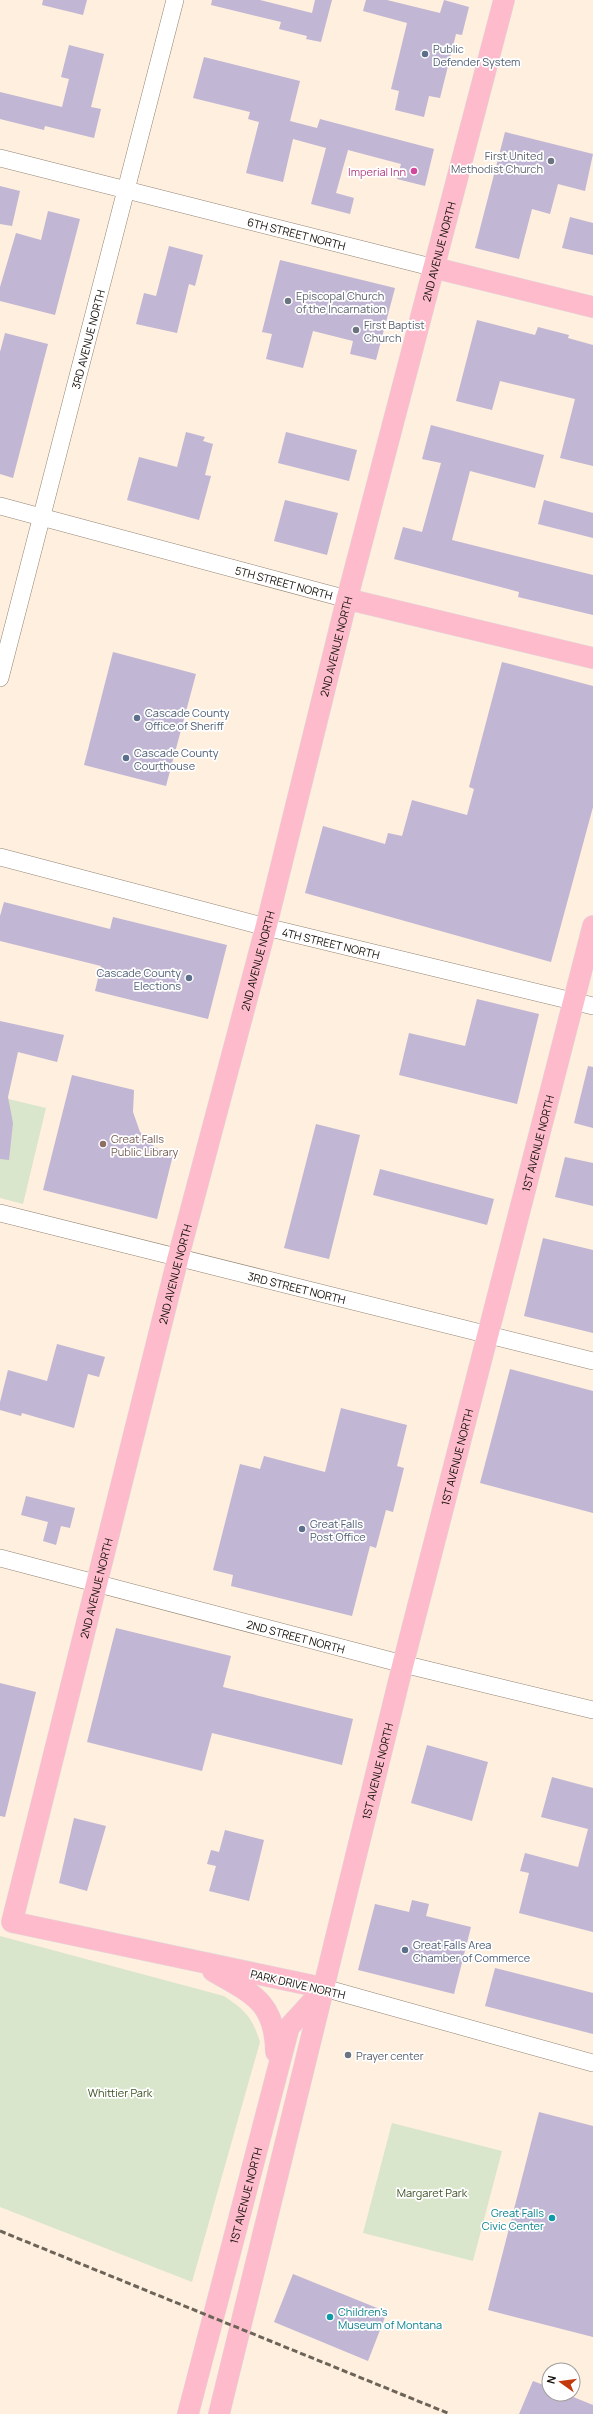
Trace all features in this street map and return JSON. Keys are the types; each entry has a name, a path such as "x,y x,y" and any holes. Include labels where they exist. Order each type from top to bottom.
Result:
{"main road":[{"name":"2ND AVENUE NORTH","path":"6,1921 97,1582 178,1258 266,927 347,599 435,268 504,0"},
{"name":"6TH STREET NORTH","path":"435,268 593,307"},
{"name":"5TH STREET NORTH","path":"347,599 593,658"},
{"name":"1ST AVENUE NORTH","path":"219,2414 403,1664 487,1335 583,1004 593,926"},
{"name":"PARK DRIVE NORTH","path":"6,1921 324,1988"},
{"path":"197,1962 254,1995 267,2010 275,2025 277,2072"},
{"name":"1ST AVENUE NORTH","path":"188,2414 289,2027 324,1988"}],"street":[{"name":"3RD AVENUE NORTH","path":"0,678 175,0"},
{"name":"6TH STREET NORTH","path":"0,158 125,192 435,268"},
{"name":"5TH STREET NORTH","path":"0,506 347,599"},
{"name":"4TH STREET NORTH","path":"0,857 266,927 583,1004"},
{"name":"3RD STREET NORTH","path":"0,1213 593,1362"},
{"name":"2ND STREET NORTH","path":"0,1558 97,1582 403,1664 593,1710"},
{"name":"PARK DRIVE NORTH","path":"324,1988 593,2063"}],"green space":[{"path":"0,1097 46,1108 23,1204 0,1198"},
{"name":"Whittier Park","path":"0,1936 224,1996 243,2010 251,2020 260,2042 192,2282 0,2207"},
{"name":"Margaret Park","path":"392,2123 502,2151 473,2261 363,2233"}],"building":[{"path":"43,0 87,0 83,15 42,5"},
{"path":"212,0 260,0 312,13 315,0 332,0 321,42 306,39 307,36 279,29 281,22 211,5"},
{"path":"366,0 387,0 440,13 444,0 469,7 462,35 456,34 440,98 429,96 424,117 395,110 399,91 391,89 407,23 363,11"},
{"path":"69,45 104,54 91,107 101,109 94,138 45,126 44,130 0,119 0,92 62,107 69,79 61,77"},
{"path":"204,57 300,81 290,121 317,128 320,119 434,149 425,186 397,179 401,164 348,150 336,193 354,198 350,214 311,204 326,148 293,139 283,182 246,173 259,122 248,119 250,112 193,98"},
{"path":"505,132 593,154 585,191 558,184 550,214 532,209 519,259 475,248"},
{"path":"0,186 20,191 12,226 0,224"},
{"path":"48,211 80,219 55,315 0,301 0,287 16,233 41,240"},
{"path":"570,217 593,223 593,255 562,248"},
{"path":"169,246 203,255 195,286 189,284 177,333 136,324 144,293 156,296"},
{"path":"280,260 395,288 376,360 350,354 353,341 313,331 303,368 266,359 272,334 262,332"},
{"path":"477,320 535,335 538,327 569,335 568,338 593,345 593,466 560,458 575,399 500,381 492,410 456,401"},
{"path":"5,333 48,344 13,478 0,474 0,352"},
{"path":"431,425 544,455 535,488 470,471 452,540 593,575 593,615 518,597 519,592 394,559 403,527 422,532 441,463 422,459"},
{"path":"186,432 205,437 203,441 213,444 205,475 211,476 199,520 127,500 139,457 177,467"},
{"path":"286,432 357,450 349,481 278,463"},
{"path":"285,500 338,513 327,555 274,541"},
{"path":"544,500 593,513 593,538 538,524"},
{"path":"113,652 196,674 166,786 84,765"},
{"path":"502,662 593,686 593,807 551,962 305,893 323,826 385,844 388,833 402,836 412,800 467,815 474,789 469,787"},
{"path":"4,902 110,929 113,917 227,945 208,1019 95,991 101,966 0,941 0,916"},
{"path":"477,999 539,1014 517,1104 399,1075 409,1033 465,1046"},
{"path":"0,1021 64,1035 57,1062 18,1052 8,1097 13,1123 9,1160 0,1159"},
{"path":"588,1066 593,1067 593,1128 574,1123"},
{"name":"Great Falls Public Library","path":"72,1075 134,1090 133,1112 140,1132 155,1147 173,1155 157,1219 43,1190"},
{"path":"316,1124 360,1135 329,1259 284,1248"},
{"path":"565,1157 593,1163 593,1206 555,1197"},
{"path":"380,1169 494,1199 487,1225 373,1195"},
{"path":"543,1238 593,1250 593,1333 524,1316"},
{"path":"57,1344 105,1357 99,1377 88,1374 74,1428 22,1413 21,1416 0,1410 0,1402 8,1370 47,1381"},
{"path":"510,1369 593,1391 593,1513 480,1483"},
{"name":"Great Falls Post Office","path":"341,1408 407,1425 397,1466 404,1468 393,1512 386,1510 376,1548 370,1546 352,1616 231,1586 233,1575 213,1570 240,1464 260,1469 264,1456 325,1472"},
{"path":"26,1496 75,1508 70,1528 61,1526 56,1545 43,1541 48,1522 21,1515"},
{"path":"116,1628 231,1656 223,1687 353,1719 342,1765 212,1733 202,1771 87,1742"},
{"path":"0,1683 36,1692 5,1817 0,1816"},
{"path":"427,1745 488,1762 472,1821 411,1803"},
{"path":"552,1777 593,1788 593,1932 519,1913 529,1873 520,1871 525,1853 578,1867 588,1829 541,1817"},
{"path":"74,1818 106,1826 87,1891 59,1883"},
{"path":"225,1830 264,1840 249,1901 209,1891 216,1866 207,1864 211,1850 219,1852"},
{"path":"412,1900 429,1904 426,1916 471,1927 454,1994 358,1970 375,1904 409,1912"},
{"path":"495,1968 593,1993 593,2034 485,2006"},
{"name":"Great Falls Civic Center","path":"539,2112 593,2126 593,2337 488,2310"},
{"name":"Children's Museum of Montana","path":"293,2274 387,2312 368,2361 274,2322"},
{"path":"533,2381 541,2384 541,2402 581,2402 581,2400 593,2405 593,2414 519,2414"}],"railway":[{"path":"0,2231 450,2414"}],"place":[{"name":"Public Defender System","path":"425,54"},
{"name":"First United Methodist Church","path":"551,161"},
{"name":"Imperial Inn","path":"414,171"},
{"name":"Episcopal Church of the Incarnation","path":"288,301"},
{"name":"First Baptist Church","path":"356,330"},
{"name":"Cascade County Office of Sheriff","path":"137,718"},
{"name":"Cascade County Courthouse","path":"126,758"},
{"name":"Cascade County Elections","path":"189,978"},
{"name":"Great Falls Public Library","path":"103,1144"},
{"name":"Great Falls Post Office","path":"302,1529"},
{"name":"Great Falls Area Chamber of Commerce","path":"405,1950"},
{"name":"Prayer center","path":"348,2055"},
{"name":"Great Falls Civic Center","path":"552,2218"},
{"name":"Children's Museum of Montana","path":"330,2317"}]}
